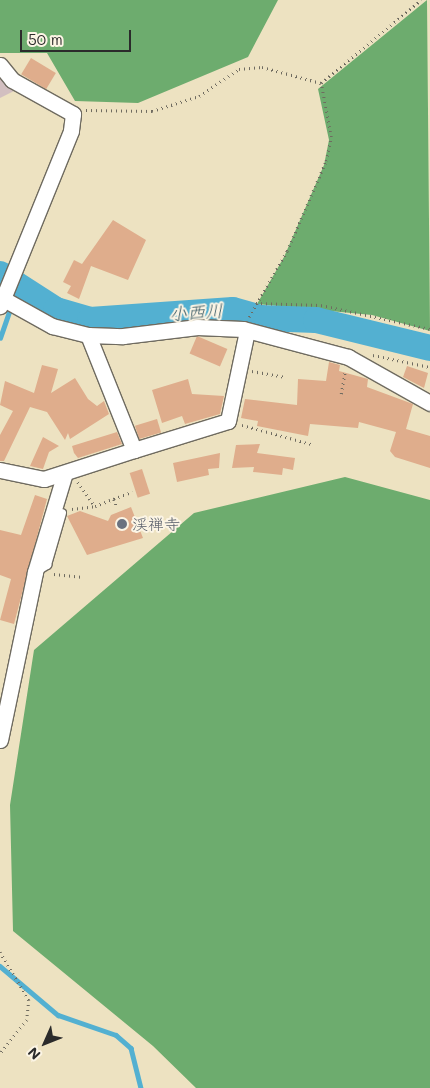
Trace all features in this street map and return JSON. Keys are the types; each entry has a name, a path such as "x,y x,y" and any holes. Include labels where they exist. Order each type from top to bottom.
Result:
{"street":[{"path":"0,65 12,80 73,114 70,131 1,301 52,326 88,334 123,336 197,327 245,330 355,360 430,403"},
{"path":"0,470 29,478 64,476 134,450 228,421 245,330"},
{"path":"88,334 134,450"},
{"path":"0,740 35,572 64,476"}],"lane":[{"path":"35,572 47,565 62,513"}],"path":[{"path":"321,84 421,0"},
{"path":"73,114 152,111 199,96 239,69 262,67 321,84"},
{"path":"245,330 256,303 287,251 326,161 331,137 321,84"},
{"path":"256,303 331,307 430,329"},
{"path":"341,394 355,360 376,353 430,367"},
{"path":"239,368 285,377"},
{"path":"228,421 311,444"},
{"path":"84,491 95,506"},
{"path":"62,513 95,506 132,492"},
{"path":"114,499 117,507"},
{"path":"35,572 81,577"},
{"path":"0,952 29,1000 26,1020 0,1054"}],"shaded area":[{"path":"0,73 18,89 0,98"}],"green space":[{"path":"0,0 278,0 248,57 138,103 75,101 47,53 0,53"},
{"path":"427,0 430,331 372,315 257,304 284,257 324,165 329,140 318,89"},
{"path":"345,477 430,500 430,1088 196,1088 153,1046 13,931 10,805 34,650 194,513"}],"building":[{"path":"31,58 56,73 46,89 21,74"},
{"path":"113,220 146,240 128,280 91,266 79,299 67,293 71,286 63,282 74,260 82,264"},
{"path":"197,336 227,349 220,366 190,353"},
{"path":"329,362 340,365 339,371 368,379 367,387 413,404 406,429 430,436 430,468 395,457 390,451 396,432 359,422 358,428 310,424 308,436 257,426 258,421 241,418 245,399 297,405 298,379 326,381"},
{"path":"42,365 58,369 51,393 75,378 88,399 97,406 104,401 109,414 70,439 68,433 65,440 47,412 30,407 4,461 0,461 0,435 13,411 0,405 5,381 34,393"},
{"path":"407,366 428,373 424,388 403,377"},
{"path":"188,379 192,394 224,396 220,414 185,424 182,416 162,423 152,390"},
{"path":"157,419 161,432 139,439 135,426"},
{"path":"117,432 122,444 78,458 74,453 72,446"},
{"path":"43,437 59,446 49,452 43,469 30,466"},
{"path":"260,444 257,453 295,458 293,470 283,468 282,475 253,472 254,467 232,468 236,445"},
{"path":"220,453 219,468 208,469 209,475 177,482 173,463"},
{"path":"142,469 150,494 138,498 130,473"},
{"path":"35,495 47,499 14,624 0,620 11,579 0,575 0,530 21,535"},
{"path":"131,507 143,538 87,555 67,516 80,511 108,521 111,515"}],"waterway":[{"name":"小西川","path":"0,274 56,310 90,320 233,310 261,318 316,320 430,348"},
{"path":"17,285 20,277"},
{"path":"0,338 18,286"},
{"path":"0,966 58,1015 116,1035 131,1048 141,1088"}],"place":[{"name":"渓禅寺","path":"122,524"}]}
